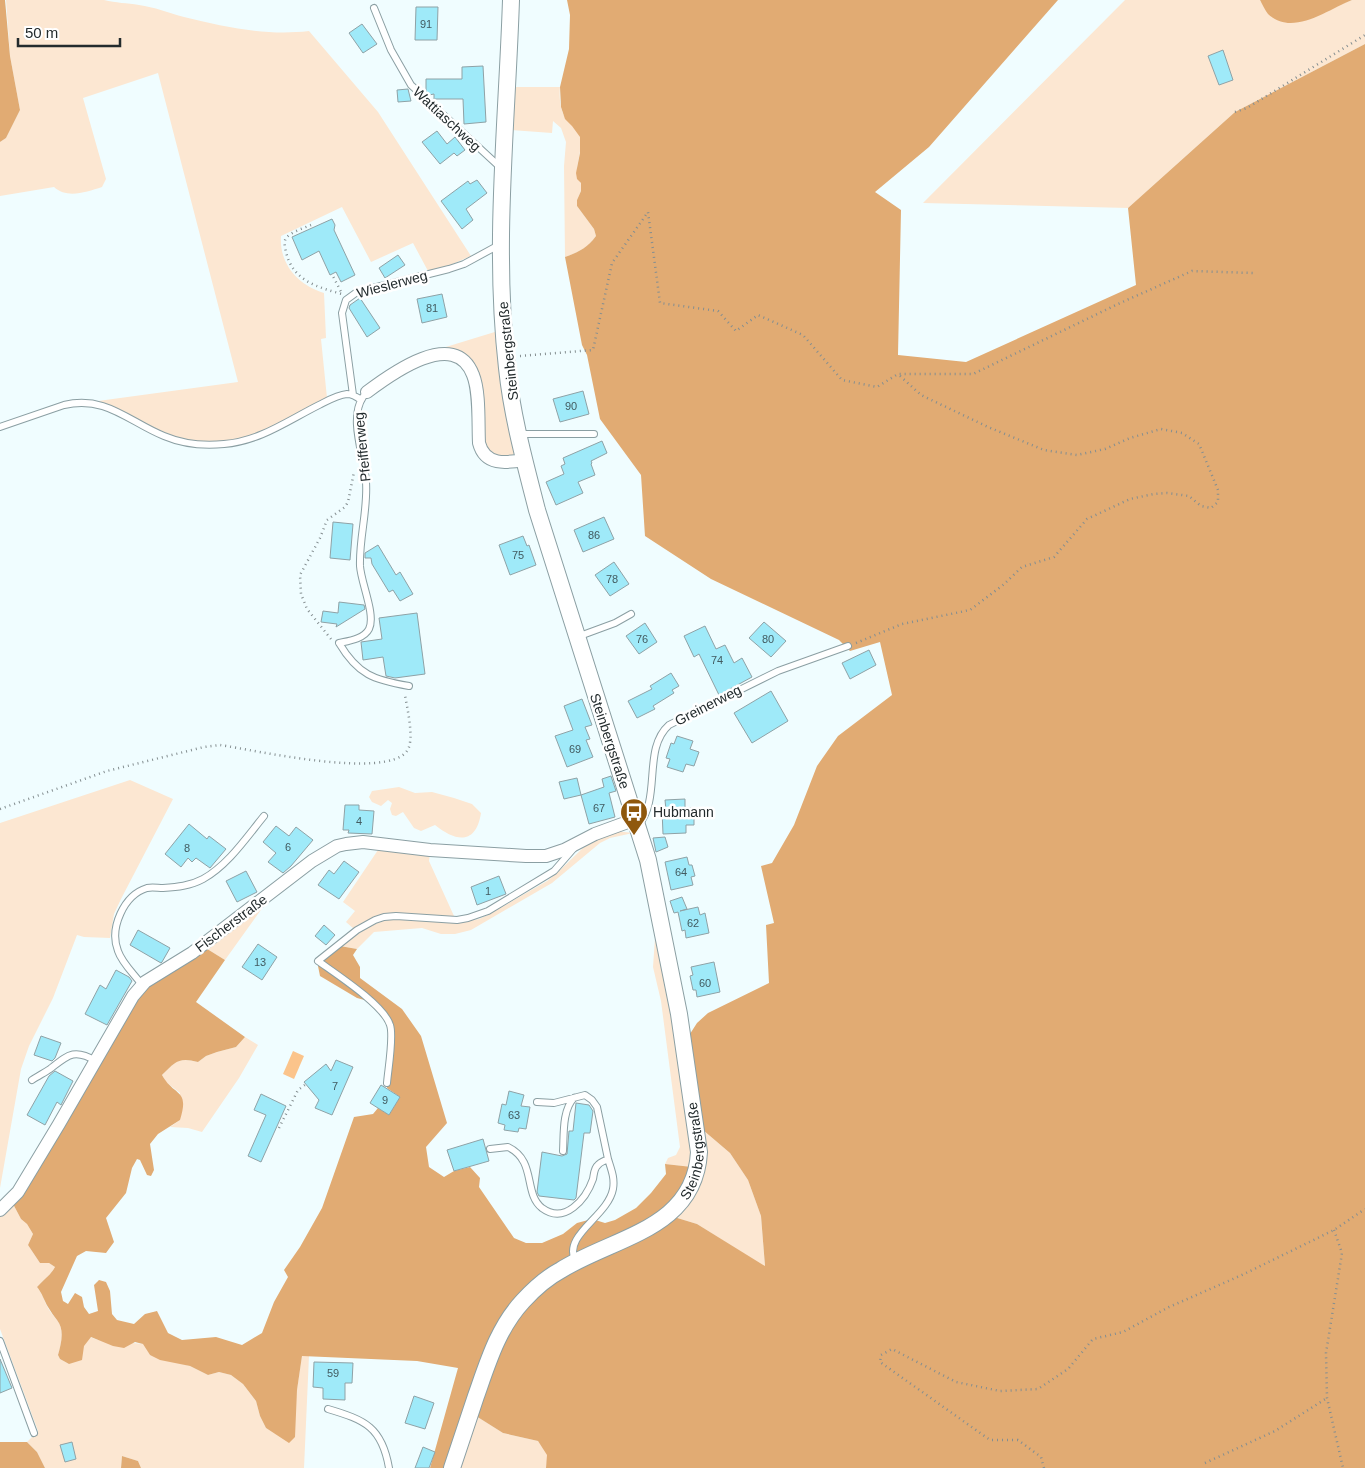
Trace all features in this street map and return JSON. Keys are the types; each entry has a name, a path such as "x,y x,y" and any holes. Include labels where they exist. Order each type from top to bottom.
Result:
{"street":[{"name":"Steinbergstraße","path":"452,1468 488,1364 505,1325 522,1302 541,1283 562,1269 638,1234 666,1216 688,1193 697,1169 698,1143 679,1014 654,886 637,822 623,784 537,510 524,460 506,357 501,292 500,244 511,0"},
{"name":"Pfeifferweg","path":"364,396 395,373 430,356 450,353 456,355 467,364 474,376 479,443 482,451 496,462 504,463 524,460"},
{"name":"Fischerstraße","path":"0,1210 18,1192 133,996 142,985 192,953 312,861 337,846 363,842 430,850 537,856 556,853 600,832 637,822"}],"lane":[{"name":"Wattiaschweg","path":"374,8 391,50 411,85 503,170"},
{"name":"Wieslerweg","path":"352,395 342,313 344,304 349,296 365,289 456,266 500,244"},
{"path":"0,427 64,405 90,403 107,406 163,436 175,440 197,445 221,445 248,441 259,437 341,395 364,396"},
{"name":"Pfeifferweg","path":"339,643 366,633 370,624 369,608 360,566 366,491 357,412 364,396"},
{"path":"519,434 594,434"},
{"path":"577,637 615,623 631,614"},
{"path":"339,643 352,663 363,672 381,680 407,686"},
{"name":"Greinerweg","path":"637,822 646,816 656,745 666,728 687,715 778,671 848,646"},
{"path":"142,985 117,950 116,925 126,904 140,891 150,888 179,887 204,879 226,860 264,816"},
{"name":"Fischerstraße","path":"387,1083 391,1036 388,1020 372,1002 318,961 358,930 374,920 384,917 457,920 488,912 554,872 578,843"},
{"path":"32,1080 62,1058 74,1054 83,1054 96,1061"},
{"path":"537,1102 554,1103 575,1097 589,1096 595,1103 612,1172 613,1190 601,1212 576,1239 573,1253 576,1262"},
{"path":"563,1151 566,1115 575,1097"},
{"path":"490,1149 502,1146 508,1147 520,1155 524,1160 538,1205 553,1213 564,1213 577,1206 593,1180 596,1167 608,1159"},
{"path":"0,1341 34,1433"},
{"path":"328,1408 355,1417 375,1432 387,1455 389,1468"}],"path":[{"path":"1235,112 1247,108 1365,35"},
{"path":"506,357 593,350 612,262 648,212 660,303 718,311 736,331 758,315 803,335 842,380 877,387 898,374 973,374 1118,304 1192,271 1253,273"},
{"path":"312,225 287,237 284,244 286,254 292,266 309,283 342,294 332,274"},
{"path":"848,646 902,624 970,610 1003,585 1022,567 1054,557 1087,519 1130,499 1167,492 1189,496 1201,506 1211,508 1218,502 1218,490 1199,444 1182,433 1161,429 1130,438 1105,450 1077,455 1044,450 988,428 921,395 898,374"},
{"path":"339,643 332,640 322,630 307,609 301,594 300,575 320,538 326,520 345,507 361,448"},
{"path":"0,809 107,771 204,747 220,745 340,763 370,764 391,761 401,757 408,750 410,741 407,686"},
{"path":"278,1128 298,1090 306,1084"},
{"path":"1044,1468 1041,1458 1018,1440 990,1440 880,1362 881,1355 892,1349 956,1382 1000,1390 1038,1389 1068,1369 1093,1339 1123,1332 1169,1307 1242,1275 1334,1230 1365,1209"},
{"path":"1334,1230 1342,1253 1326,1353 1327,1398 1343,1468"},
{"path":"1205,1463 1274,1431 1327,1398"}],"shaded area":[{"path":"0,0 5,0 10,56 20,110 6,138 0,142"},
{"path":"6,0 104,0 145,6 199,21 246,30 277,32 309,31 378,112 471,256 448,266 428,271 413,243 371,262 342,207 281,236 283,256 292,272 306,285 324,293 326,338 321,339 327,398 259,434 249,438 217,443 183,439 163,433 98,401 238,382 158,73 83,98 106,179 102,187 71,194 59,191 54,187 0,196 0,142 6,138 20,110 10,56"},
{"path":"567,0 1058,0 929,147 875,192 901,210 898,355 966,362 1136,285 1128,208 1235,112 1365,44 1365,1468 546,1468 547,1455 538,1441 503,1433 476,1416 493,1366 510,1328 545,1288 674,1217 697,1224 765,1266 761,1216 748,1180 730,1153 703,1130 688,1037 697,1023 708,1013 769,983 766,925 774,923 761,866 772,863 794,825 817,766 838,736 892,695 880,642 850,651 839,640 711,579 645,536 641,475 600,419 587,355 582,345 565,257 582,249 596,236 594,229 577,206 577,200 581,191 581,183 577,179 576,173 580,153 580,137 565,119 561,107 560,87 569,49 570,15"},
{"path":"1125,0 1260,0 1261,2 1339,5 1352,0 1365,0 1365,44 1235,112 1128,208 923,203"},
{"path":"1260,0 1352,0 1310,19 1288,23 1277,20 1268,14"},
{"path":"514,87 560,87 563,114 580,137 577,173 581,183 581,191 577,200 577,206 594,229 596,236 582,249 565,257 564,166 566,142 561,128 553,121 552,133 511,130"},
{"path":"498,331 515,453 501,459 485,449 478,375 436,350"},
{"path":"130,780 173,799 114,914 110,938 77,935 53,998 29,1046 21,1069 0,1188 0,823"},
{"path":"399,787 415,793 432,792 472,804 481,813 475,831 464,837 457,837 450,835 435,825 421,831 414,828 403,812 396,816 392,815 390,809 392,803 388,800 381,806 372,802 369,797 372,791"},
{"path":"616,831 633,833 610,838 600,843 552,883 471,930 455,934 441,934 422,928 374,932 357,949 341,946 368,927 385,920 410,919 458,923 479,919 547,881 586,845"},
{"path":"380,847 430,853 429,861 454,916 391,914 367,922 354,929 346,922 355,911 343,902"},
{"path":"268,900 225,960 204,947"},
{"path":"656,924 693,1143 692,1167 665,1164 668,1158 676,1155 680,1147 661,1001 653,967"},
{"path":"340,946 357,949 353,955 360,967 360,978 402,1009 421,1036 447,1123 426,1147 429,1167 444,1177 454,1171 470,1167 480,1178 479,1187 514,1238 526,1243 542,1243 563,1234 577,1223 592,1219 605,1223 615,1220 636,1208 651,1193 666,1174 665,1164 692,1167 689,1176 666,1208 518,1298 446,1468 430,1468 458,1368 417,1361 302,1356 297,1390 295,1437 289,1443 266,1428 256,1401 243,1384 231,1375 219,1372 208,1375 190,1366 160,1360 150,1355 143,1344 135,1342 124,1348 113,1346 91,1337 84,1346 82,1360 69,1364 60,1359 58,1355 62,1337 61,1328 37,1287 55,1267 49,1263 40,1263 28,1245 33,1234 27,1224 21,1219 12,1202 141,990 204,947 225,960 196,1002 245,1037 236,1047 206,1056 198,1062 178,1061 162,1075 182,1098 183,1110 180,1120 158,1134 150,1144 154,1170 151,1176 147,1175 140,1160 137,1159 132,1168 126,1193 106,1218 114,1242 106,1253 86,1251 77,1256 61,1292 63,1301 68,1304 75,1293 82,1297 84,1307 89,1314 98,1311 94,1285 99,1280 106,1282 110,1291 112,1314 117,1320 134,1324 145,1314 157,1311 168,1333 182,1340 216,1337 242,1345 262,1333 274,1302 288,1277 284,1270 300,1247 322,1208 354,1117 373,1114 378,1108 389,1115 400,1097 387,1088 390,1025 372,1002 357,998 320,976 318,966"},
{"path":"245,1037 258,1045 239,1078 202,1132 188,1128 170,1127 180,1120 180,1093 166,1082 162,1075 178,1061 198,1062 206,1056 236,1047"},
{"path":"293,1051 304,1056 294,1079 283,1074"},
{"path":"703,1130 730,1153 748,1180 761,1216 765,1267 697,1224 674,1217"},
{"path":"12,1202 21,1219 27,1224 33,1234 28,1245 40,1263 49,1263 55,1267 37,1287 61,1328 62,1337 58,1355 60,1359 69,1364 90,1337 98,1340 144,1344 150,1355 190,1366 208,1375 219,1372 231,1375 243,1384 256,1401 266,1428 289,1442 302,1356 309,1356 304,1468 141,1468 138,1461 122,1456 121,1468 45,1468 37,1452 27,1442 38,1431 0,1329 0,1217"},
{"path":"476,1416 503,1433 538,1441 548,1455 546,1468 458,1468"},
{"path":"0,1442 27,1442 37,1452 45,1468 0,1468"},
{"path":"122,1456 138,1461 141,1468 121,1468"}],"building":[{"path":"416,7 438,7 437,40 415,40"},
{"path":"362,24 377,44 363,53 349,33"},
{"path":"1223,50 1233,80 1219,85 1208,56"},
{"path":"483,66 486,122 464,124 463,99 434,99 434,94 429,95 426,92 426,79 462,79 462,67"},
{"path":"408,89 411,101 398,102 397,90"},
{"path":"437,131 447,144 455,137 465,150 457,156 454,153 440,164 422,142"},
{"path":"477,180 487,193 466,209 473,220 462,229 441,201 468,181 470,184"},
{"path":"332,219 335,225 334,230 355,275 341,282 336,272 330,275 319,251 302,260 292,237"},
{"path":"398,255 405,265 385,278 379,268"},
{"path":"442,294 447,317 422,323 417,299"},
{"path":"360,298 380,328 367,337 349,308 350,305"},
{"path":"583,391 589,414 560,422 553,399"},
{"path":"602,441 607,453 591,461 595,475 578,482 583,493 556,505 546,482 564,474 561,466 565,464 563,458"},
{"path":"604,517 614,539 583,552 574,530"},
{"path":"333,522 353,524 350,560 330,558"},
{"path":"523,536 527,546 529,545 536,565 510,575 499,545"},
{"path":"378,545 396,575 400,572 413,594 400,601 393,590 389,592 372,564 371,558 365,558 365,553"},
{"path":"614,562 629,584 610,596 595,575"},
{"path":"339,602 364,605 365,609 336,627 337,624 321,622 323,611 338,613"},
{"path":"417,613 425,674 395,678 386,676 383,657 363,660 361,642 382,639 379,618"},
{"path":"764,622 786,641 771,657 749,638"},
{"path":"645,623 657,642 639,654 626,636"},
{"path":"705,626 716,649 725,645 734,663 742,658 752,677 719,695 699,654 694,657 684,636"},
{"path":"869,650 876,665 850,679 842,663"},
{"path":"671,673 679,686 672,690 674,693 653,706 655,709 637,718 628,701 652,689 650,686"},
{"path":"771,691 788,721 752,743 734,713"},
{"path":"582,699 592,725 585,727 590,739 586,740 593,757 567,767 555,736 573,730 564,706"},
{"path":"677,736 693,741 690,749 699,752 694,766 686,764 683,772 667,767 670,759 666,758 671,743 674,744"},
{"path":"611,776 616,791 609,793 615,817 589,824 581,795 604,787 602,779"},
{"path":"577,778 581,795 564,799 559,782"},
{"path":"685,799 685,808 694,808 694,825 686,825 686,833 663,834 662,810 666,810 665,800"},
{"path":"345,805 359,805 359,810 374,811 372,834 348,833 349,830 343,830"},
{"path":"189,824 207,839 209,836 226,849 210,868 196,858 192,862 188,858 181,867 165,854"},
{"path":"276,826 289,836 296,827 313,840 283,873 268,862 276,853 263,842"},
{"path":"665,837 668,847 656,852 653,838"},
{"path":"687,857 689,865 692,865 695,876 691,877 693,885 671,890 665,862"},
{"path":"344,861 359,872 339,899 318,885 329,870 334,874"},
{"path":"246,871 257,892 237,902 226,881"},
{"path":"499,876 506,894 477,905 471,887"},
{"path":"682,897 687,909 680,911 698,907 700,915 705,913 709,933 686,938 685,930 682,931 678,912 674,913 670,901"},
{"path":"324,925 335,935 326,945 315,936"},
{"path":"138,930 170,948 161,963 130,945"},
{"path":"258,944 277,957 262,980 242,967"},
{"path":"714,962 720,992 697,997 696,990 693,990 690,976 693,975 691,967"},
{"path":"116,970 129,977 132,981 107,1025 85,1014 100,985 106,989"},
{"path":"41,1036 61,1043 52,1061 34,1055"},
{"path":"336,1060 353,1067 332,1115 315,1108 319,1100 304,1082 326,1064 331,1071"},
{"path":"55,1071 73,1081 61,1105 57,1102 45,1125 27,1115 49,1076"},
{"path":"381,1085 400,1097 389,1115 370,1103"},
{"path":"509,1091 524,1095 521,1106 530,1107 526,1129 519,1128 518,1132 504,1130 505,1125 498,1123 502,1104 506,1105"},
{"path":"261,1094 286,1106 261,1162 248,1156 266,1115 254,1110"},
{"path":"576,1103 589,1105 593,1111 590,1133 584,1133 576,1198 574,1200 539,1196 537,1192 542,1152 562,1156 567,1154 569,1131 573,1131"},
{"path":"483,1139 489,1161 454,1171 447,1150"},
{"path":"0,1359 12,1388 0,1393"},
{"path":"314,1362 353,1363 352,1383 345,1383 345,1400 323,1399 323,1388 313,1387"},
{"path":"414,1396 434,1403 425,1429 405,1423"},
{"path":"72,1442 76,1459 65,1462 60,1445"},
{"path":"423,1447 435,1452 429,1468 415,1468"}],"place":[{"name":"Hubmann","path":"634,836"}]}
